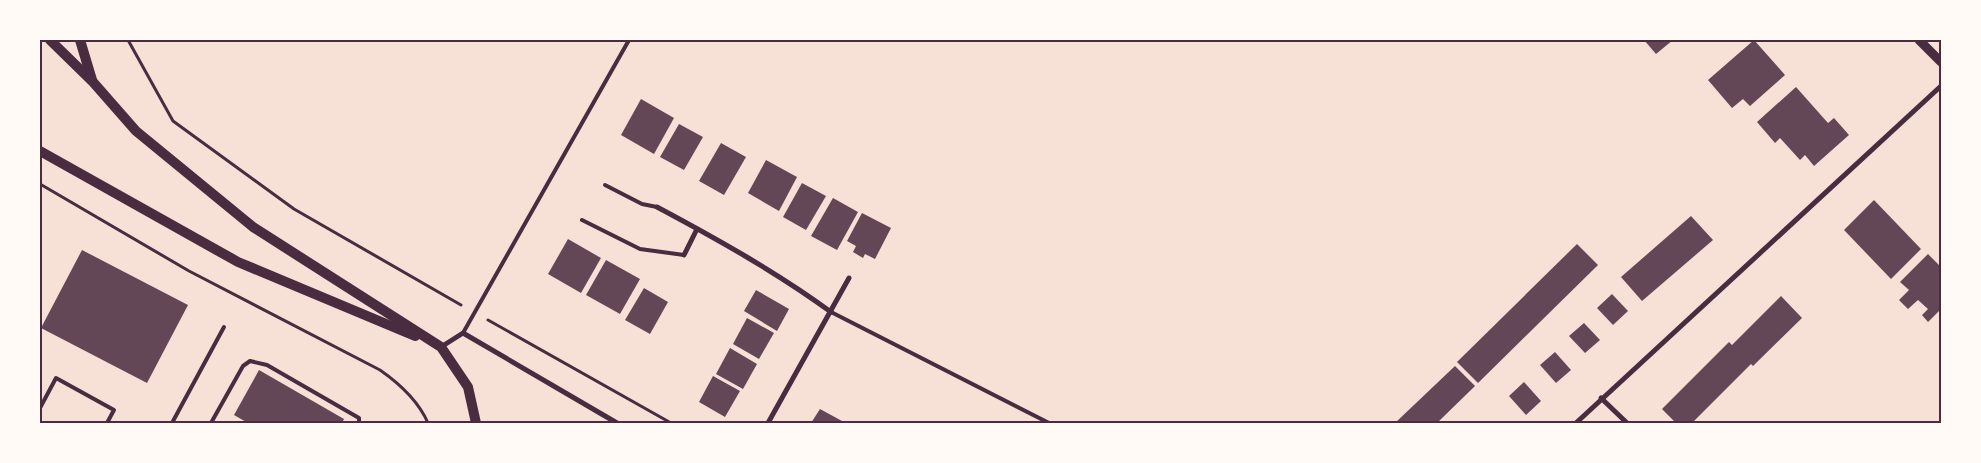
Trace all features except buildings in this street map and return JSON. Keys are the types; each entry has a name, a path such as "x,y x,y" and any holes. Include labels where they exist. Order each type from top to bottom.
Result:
{"main road":[{"path":"50,40 93,82 136,131 254,227 441,347 468,387 476,423"},
{"path":"80,40 93,82"},
{"path":"40,151 238,262 441,347"}],"street":[{"path":"1919,40 1941,62"},
{"path":"1576,423 1941,86"},
{"path":"657,207 794,286 831,312"},
{"path":"684,255 697,229"},
{"path":"768,423 849,278"},
{"path":"441,347 463,332 617,423"},
{"path":"1602,398 1627,423"}],"lane":[{"path":"463,332 629,40"},
{"path":"605,185 642,204 657,207"},
{"path":"582,220 640,249 684,255"},
{"path":"831,312 1049,423"},
{"path":"172,423 224,327"},
{"path":"211,423 243,366 250,361 266,366 359,418 359,423"},
{"path":"40,408 56,378 114,410 107,423"}],"path":[{"path":"128,40 173,121 294,209 670,423"},
{"path":"40,184 189,271 380,370 400,384 414,400 428,423"}]}
